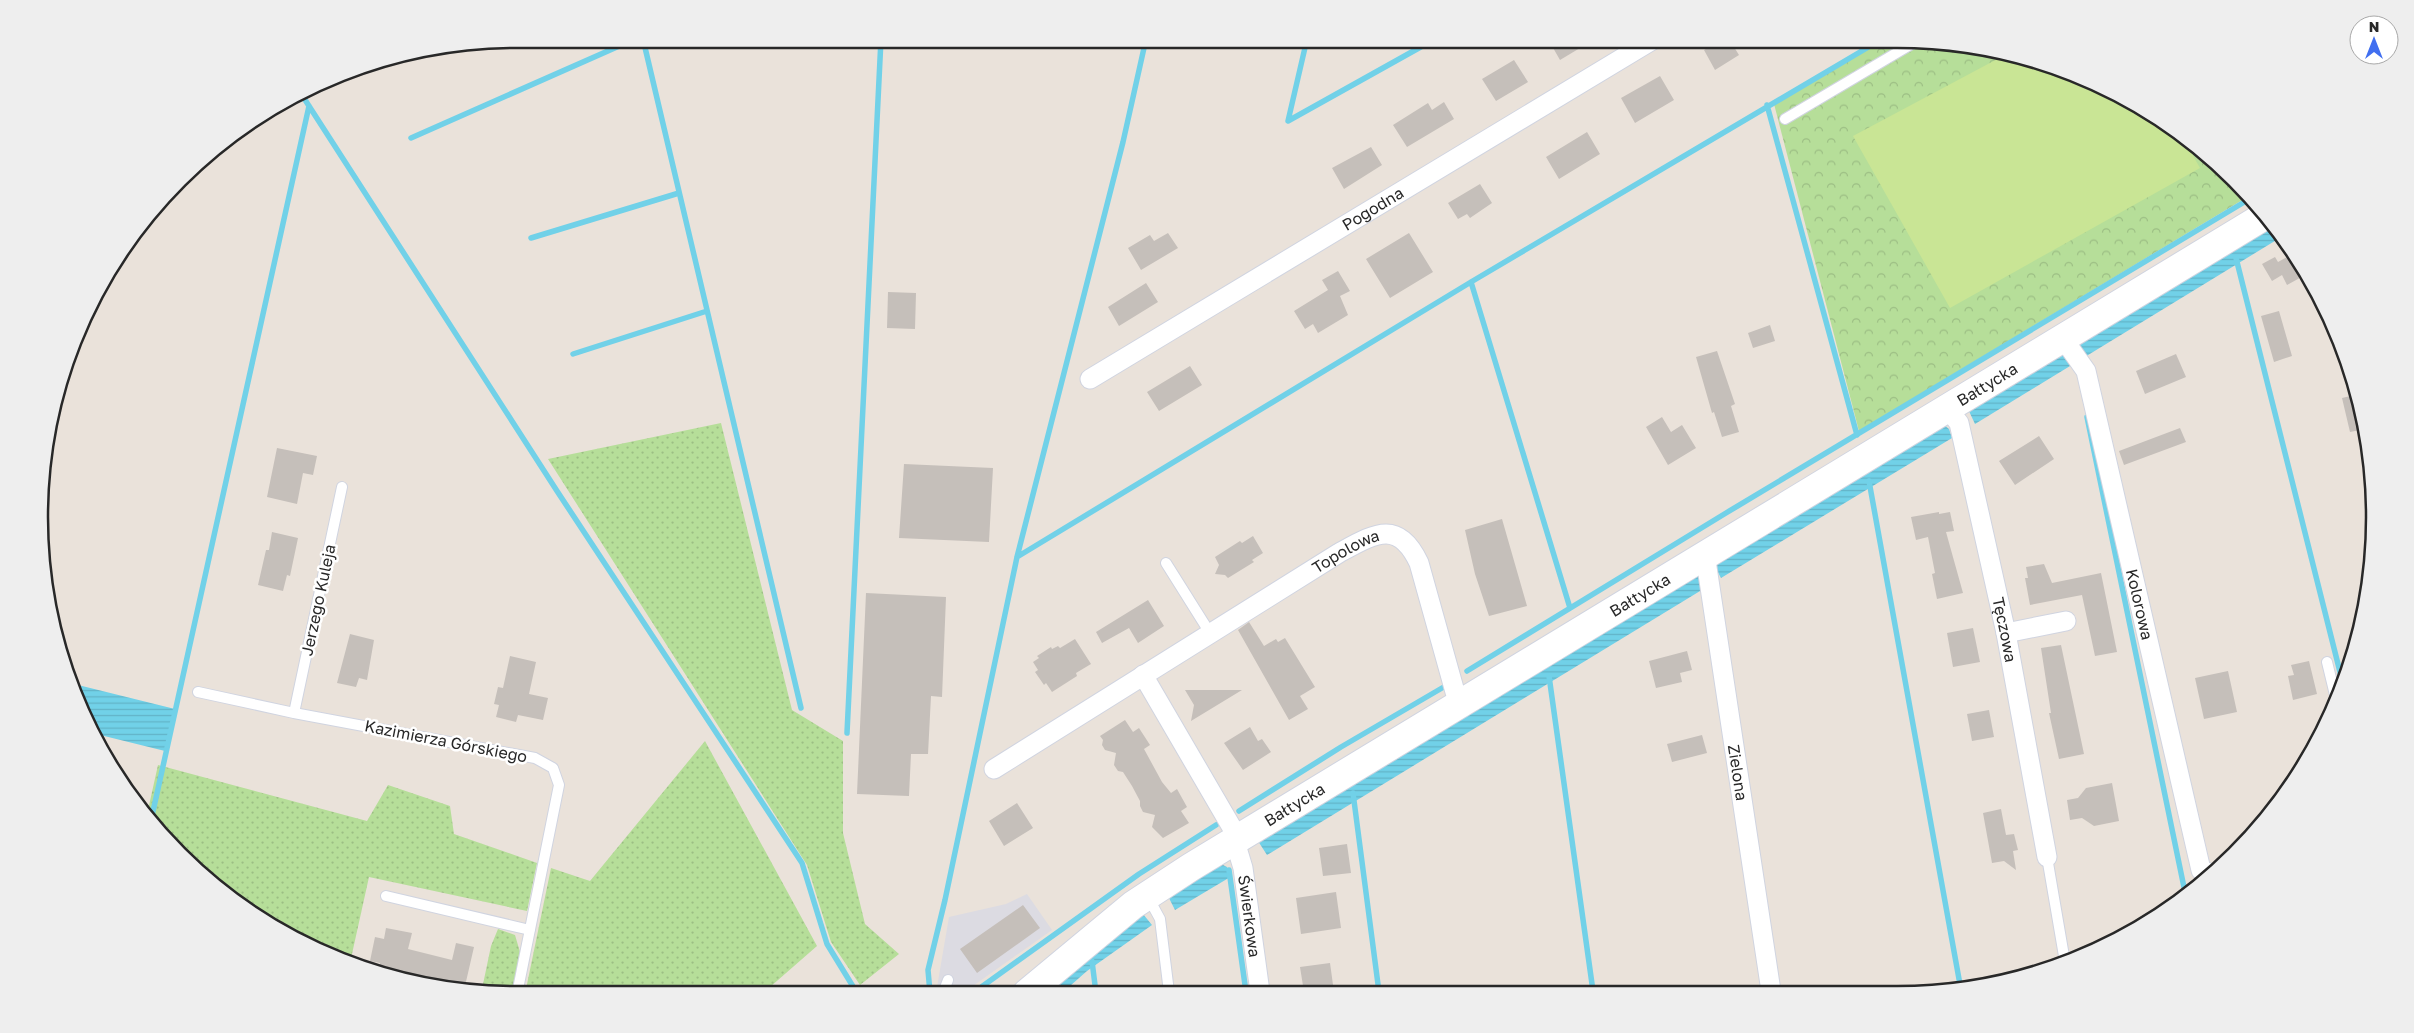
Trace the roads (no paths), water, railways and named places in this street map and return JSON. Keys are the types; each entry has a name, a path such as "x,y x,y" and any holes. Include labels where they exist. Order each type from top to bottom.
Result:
{"main road":[{"name":"Bałtycka","path":"1036,986 1147,896 1235,840 1947,408 2066,342 2259,218"}],"street":[{"name":"Pogodna","path":"1090,379 1639,48"},
{"name":"Kolorowa","path":"2066,342 2082,363 2088,381 2202,870 2205,871"},
{"name":"Tęczowa","path":"1947,408 1959,423 2006,633 2047,857"},
{"name":"Topolowa","path":"994,769 1143,675 1364,540 1383,533 1398,536 1411,545 1419,562 1455,692 1461,702"},
{"name":"Zielona","path":"1705,554 1770,986"},
{"path":"2006,633 2066,621"},
{"path":"1143,675 1235,840"},
{"name":"Świerkowa","path":"1235,840 1243,868 1259,986"}],"lane":[{"path":"1785,118 1904,48"},
{"name":"Jerzego Kuleja","path":"294,713 342,487"},
{"path":"1166,562 1210,634"},
{"path":"2328,662 2334,689"},
{"name":"Kazimierza Górskiego","path":"198,692 294,713 535,758 553,768 559,785 519,986"},
{"path":"2047,857 2064,955"},
{"path":"386,896 530,930"},
{"path":"1147,896 1160,919 1168,986"},
{"path":"946,986 948,980"}],"water":[{"path":"2268,228 2276,240 1975,424 1968,409"},
{"path":"1943,424 1949,429 1952,438 1721,578 1715,567 1716,559"},
{"path":"1696,571 1702,577 1705,588 1267,855 1258,841"},
{"path":"79,685 175,709 165,751 102,735"},
{"path":"1221,864 1227,867 1232,876 1175,910 1169,898"},
{"path":"1143,914 1152,925 1087,971 1070,986 1055,986"}],"waterway":[{"path":"411,138 615,48"},
{"path":"645,48 801,708"},
{"path":"847,733 881,48"},
{"path":"929,986 928,970 945,900 1017,557 1123,142 1144,48"},
{"path":"1305,48 1288,121 1419,48"},
{"path":"1017,557 1471,282 1867,48"},
{"path":"304,98 557,491 802,863 827,944 853,986"},
{"path":"1767,105 1857,435"},
{"path":"153,813 309,106"},
{"path":"531,238 679,193"},
{"path":"1467,671 2245,202"},
{"path":"2236,258 2340,672"},
{"path":"1471,282 1570,608"},
{"path":"573,354 707,311"},
{"path":"2087,417 2184,888"},
{"path":"1869,481 1959,981"},
{"path":"1549,676 1592,986"},
{"path":"1239,811 1341,747 1442,688"},
{"path":"1353,793 1378,986"},
{"path":"983,986 1139,874 1216,825"},
{"path":"1229,870 1245,986"},
{"path":"1092,961 1095,986"}]}
